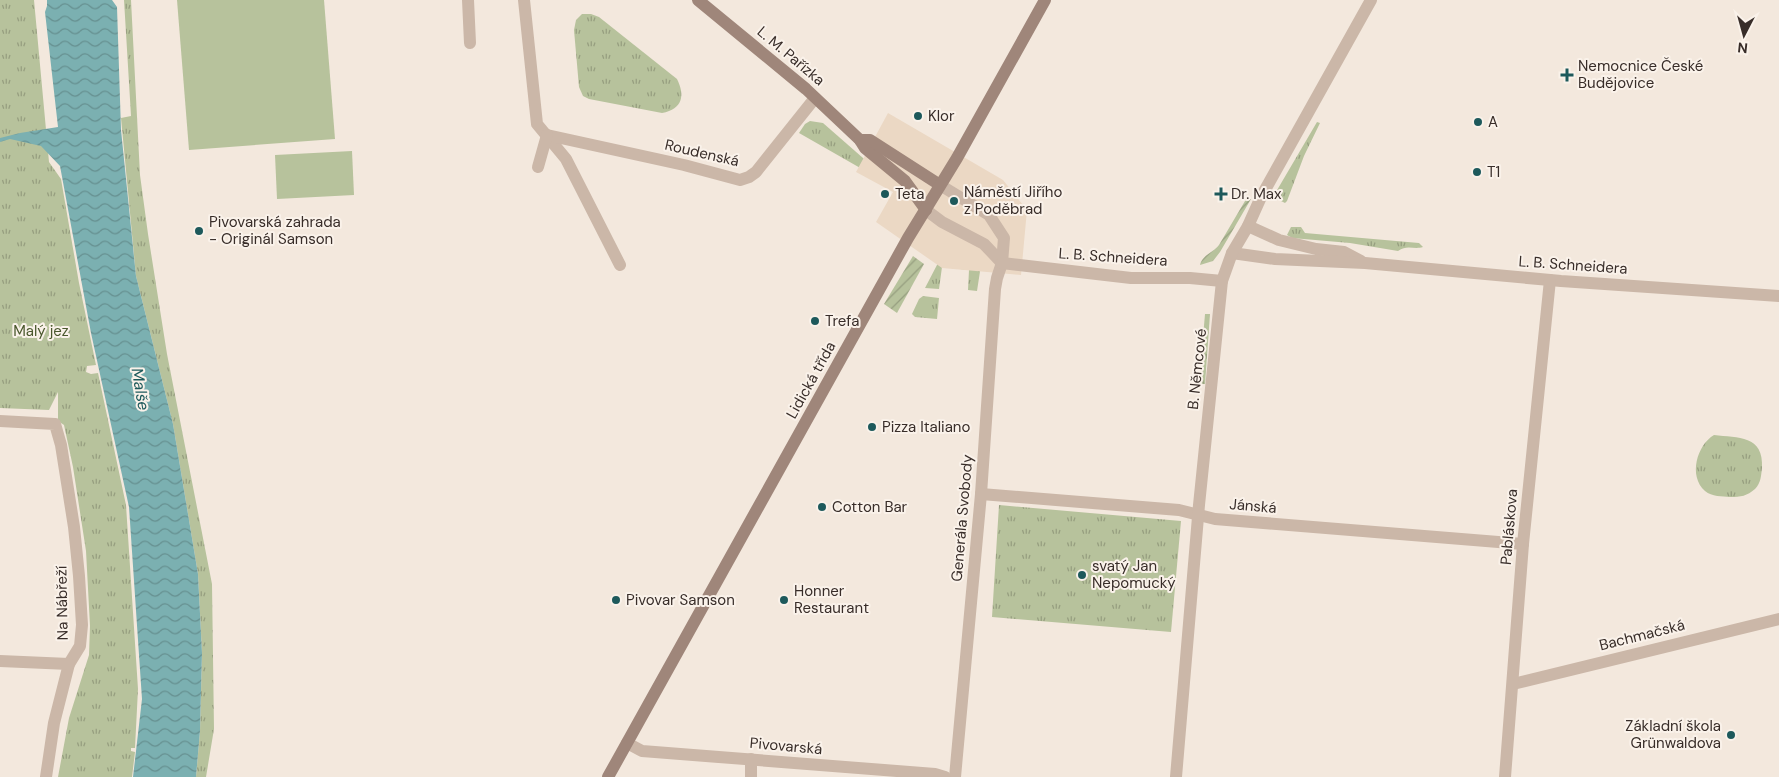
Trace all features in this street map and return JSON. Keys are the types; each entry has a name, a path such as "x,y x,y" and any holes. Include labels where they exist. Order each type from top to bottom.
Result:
{"street":[{"path":"468,0 470,43"},
{"path":"524,0 537,124 566,159 576,175 620,265"},
{"name":"L. M. Pařízka","path":"698,0 816,98 860,140 865,148 905,181 926,210"},
{"name":"Lidická třída","path":"608,777 1044,0"},
{"name":"B. Němcové","path":"1176,777 1198,514 1222,281 1232,253 1248,226 1265,190 1371,0"},
{"name":"Roudenská","path":"547,135 740,180 750,177 756,172 816,98"},
{"path":"538,167 547,135"},
{"path":"860,140 870,140 940,185"},
{"name":"Generála Svobody","path":"940,185 989,215 1004,238 1002,264 997,278 981,494 955,777"},
{"path":"926,210 942,222 984,244 1002,264"},
{"name":"L. B. Schneidera","path":"1248,226 1279,240 1316,249 1344,252 1365,263"},
{"name":"L. B. Schneidera","path":"1232,253 1275,259 1365,263 1550,280 1779,296"},
{"name":"L. B. Schneidera","path":"1002,264 1131,278 1190,278 1222,281"},
{"name":"Pabláskova","path":"1505,777 1523,544 1550,280"},
{"name":"Na Nábřeží","path":"0,421 55,424 61,445 74,527 82,625 80,646 69,664 54,723 46,777"},
{"name":"Jánská","path":"981,494 1179,510 1215,519 1523,544"},
{"name":"Bachmačská","path":"1513,684 1779,619"},
{"path":"0,661 69,664"},
{"name":"Pivovarská","path":"626,743 642,751 935,774 945,777"},
{"path":"751,759 751,777"}],"green space":[{"name":"Malý jez","path":"0,0 34,0 49,162 61,179 79,283 96,365 87,366 86,372 91,374 98,373 126,505 138,689 135,748 131,748 131,751 135,752 132,777 58,777 69,718 89,655 90,626 86,551 73,467 64,425 58,421 58,392 49,410 0,408"},
{"path":"124,0 131,0 140,175 148,234 167,354 212,584 214,729 206,777 196,777 200,731 202,653 198,574 173,424 136,276 121,118 131,116"},
{"path":"177,0 324,0 335,139 189,150"},
{"path":"582,14 591,14 599,17 677,79 681,90 678,105 662,113 589,99 583,96 579,87 574,30 576,20"},
{"path":"810,121 823,123 879,172 876,177 799,133 805,124"},
{"path":"1317,122 1320,123 1285,203 1273,197"},
{"path":"352,151 354,195 277,199 275,155"},
{"path":"1251,199 1220,252 1213,261 1200,265 1203,258 1217,248 1245,201"},
{"path":"1291,227 1301,227 1305,233 1419,243 1423,247 1408,247 1398,251 1350,243 1292,238 1287,235"},
{"path":"913,256 924,264 897,313 884,304"},
{"path":"938,263 981,265 977,291 968,290 969,270 942,267 939,289 925,288"},
{"path":"923,296 939,298 937,319 915,317 912,314 919,299"},
{"path":"1205,314 1210,314 1205,384 1199,384"},
{"path":"1714,435 1748,440 1759,449 1762,468 1760,479 1757,487 1744,496 1717,496 1708,493 1700,485 1696,469 1699,453"},
{"path":"999,505 1181,521 1171,632 992,617"}],"shaded area":[{"name":"Náměstí Jiřího z Poděbrad","path":"888,113 1003,180 1027,210 1021,275 942,268 876,222 893,192 856,172"}],"water":[{"name":"Malše","path":"47,0 112,0 117,7 121,130 136,276 173,424 198,574 202,653 200,731 196,777 133,777 142,699 129,507 91,333 60,166 41,146 10,139 0,142 0,138 58,127 45,12"}],"place":[{"name":"Nemocnice České Budějovice","path":"1567,75"},
{"name":"Klor","path":"918,116"},
{"name":"A","path":"1478,122"},
{"name":"T1","path":"1477,172"},
{"name":"Teta","path":"885,194"},
{"name":"Dr. Max","path":"1221,194"},
{"name":"Náměstí Jiřího z Poděbrad","path":"954,201"},
{"name":"Pivovarská zahrada - Originál Samson","path":"199,231"},
{"name":"Trefa","path":"815,321"},
{"name":"Pizza Italiano","path":"872,427"},
{"name":"Cotton Bar","path":"822,507"},
{"name":"svatý Jan Nepomucký","path":"1082,575"},
{"name":"Pivovar Samson","path":"616,600"},
{"name":"Honner Restaurant","path":"784,600"},
{"name":"Základní škola Grünwaldova","path":"1731,735"}]}
